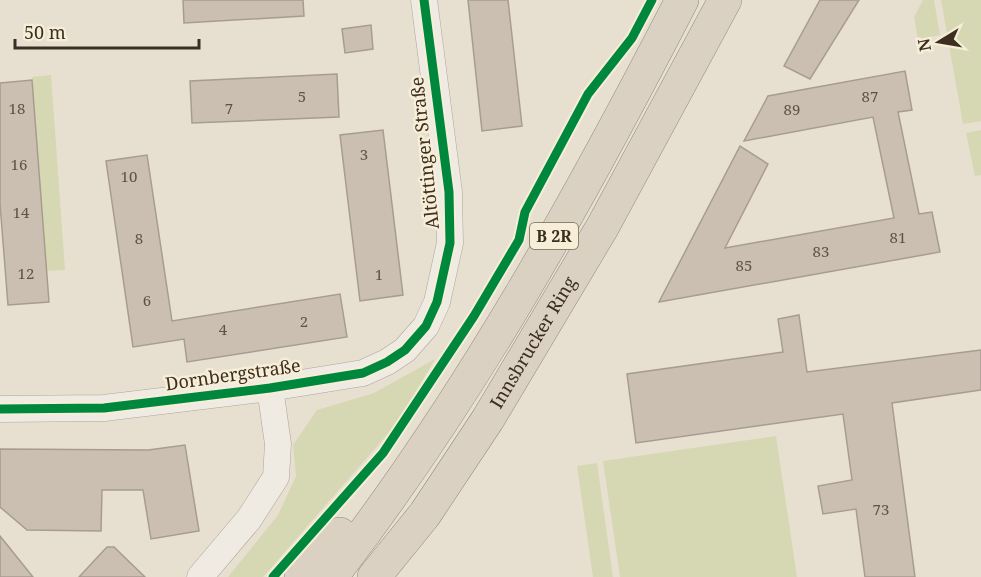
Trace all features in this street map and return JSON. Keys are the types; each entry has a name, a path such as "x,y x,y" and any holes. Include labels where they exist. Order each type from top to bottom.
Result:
{"highway":[{"name":"Innsbrucker Ring","path":"331,577 417,457 494,343 682,0"},
{"name":"Innsbrucker Ring","path":"374,577 425,514 488,419 603,226 724,0"},
{"path":"302,577 358,514 417,457"},
{"path":"393,577 425,514"}],"street":[{"name":"Altöttinger Straße","path":"424,0 450,219 446,272 437,302"},
{"name":"Dornbergstraße","path":"0,409 104,408 270,388 363,373 387,363 405,350 426,326 437,302"},
{"path":"200,577 249,519 276,477 278,444 270,388"}],"green space":[{"path":"923,0 934,0 940,35 918,39 914,17"},
{"path":"941,0 981,0 981,121 963,124"},
{"path":"51,75 65,270 46,271 32,77"},
{"path":"981,130 981,175 975,176 966,133"},
{"path":"435,359 398,422 263,577 228,577 278,515 296,476 293,445 317,410 374,393"},
{"path":"776,436 797,577 620,577 603,461"},
{"path":"597,463 613,577 593,577 577,466"}],"building":[{"path":"183,0 303,0 304,16 184,23"},
{"path":"468,0 508,0 522,126 482,131"},
{"path":"820,0 859,0 810,79 784,66"},
{"path":"371,25 373,49 345,53 342,29"},
{"path":"905,71 912,110 898,112 919,214 932,212 940,252 659,302 740,146 768,164 725,248 894,218 873,117 744,141 768,96"},
{"path":"337,74 339,117 192,123 190,81"},
{"path":"32,80 49,302 8,305 0,204 0,83"},
{"path":"383,130 403,295 360,301 340,135"},
{"path":"147,155 172,321 340,294 347,337 187,362 184,339 133,347 106,161"},
{"path":"799,315 807,372 981,350 981,390 892,403 915,577 865,577 856,509 823,514 818,486 852,480 843,414 636,443 627,374 783,352 778,319"},
{"path":"185,445 199,531 151,539 143,490 102,490 101,531 27,530 0,507 0,449 148,450"},
{"path":"0,536 33,577 0,577"},
{"path":"107,547 114,547 145,577 79,577"}],"cycle path":[{"path":"0,409 104,408 270,388 363,373 387,362 405,350 426,326 437,302 450,243 449,192 424,0"},
{"path":"273,577 383,453 474,316 519,240 525,212 588,94 632,38 652,0"}]}
